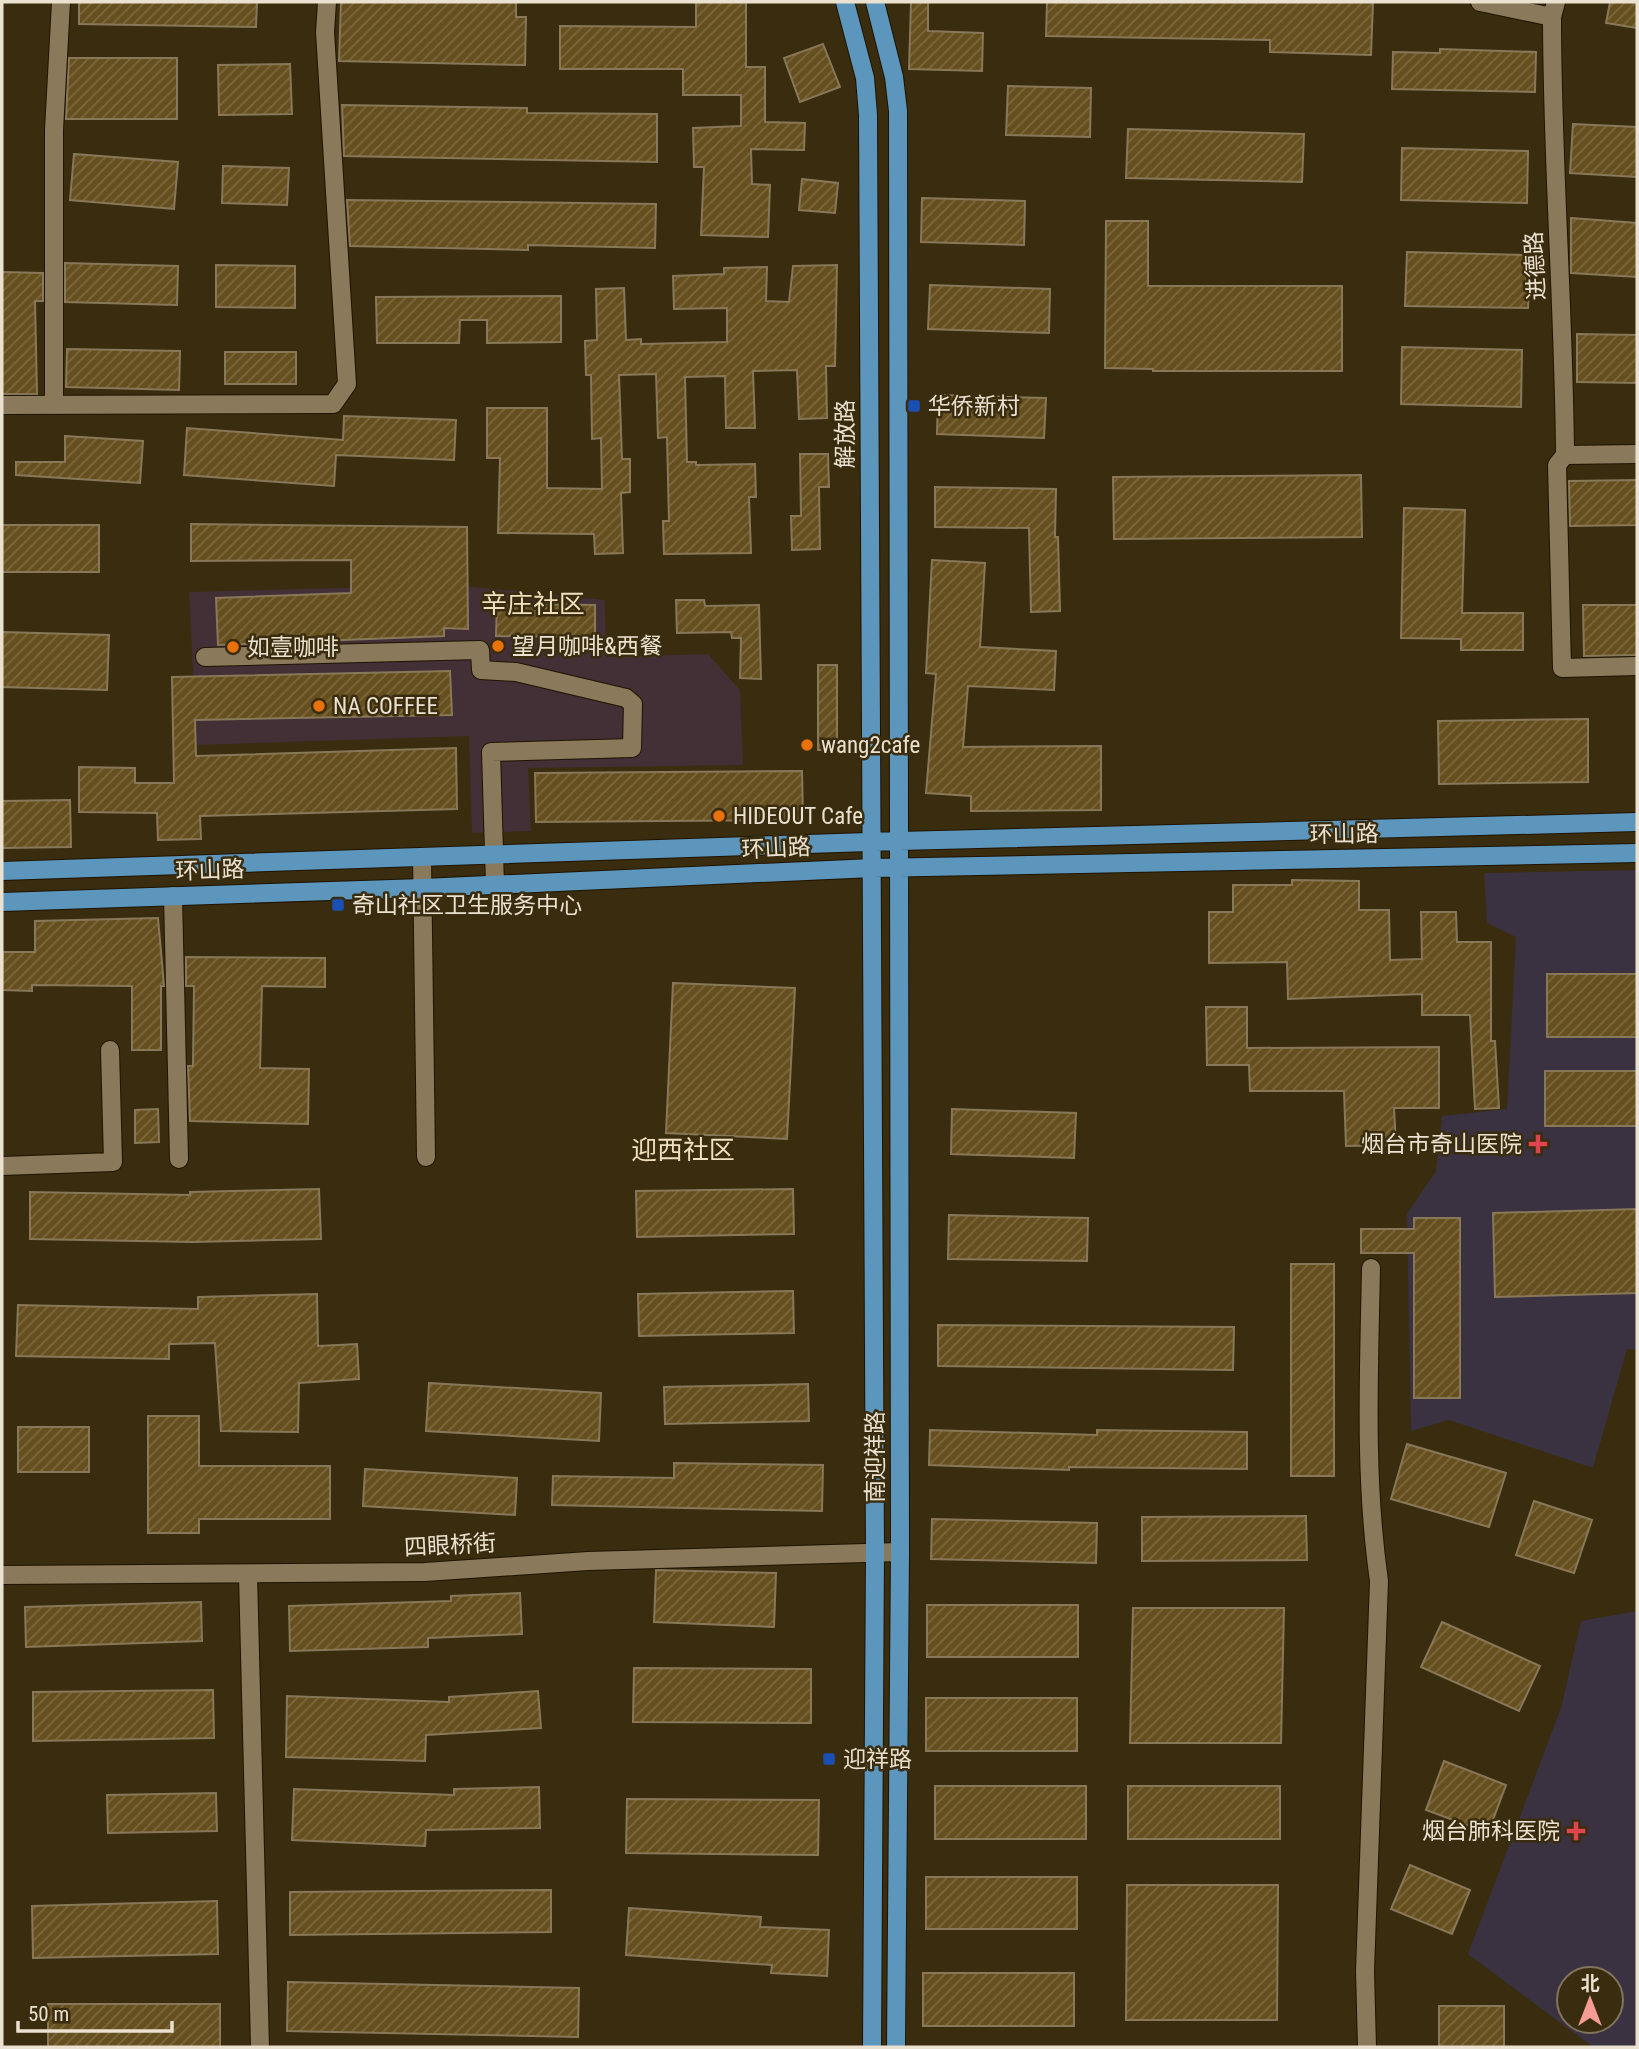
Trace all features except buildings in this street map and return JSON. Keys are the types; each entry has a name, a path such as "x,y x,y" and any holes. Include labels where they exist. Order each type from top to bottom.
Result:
{"main road":[{"name":"解放路","path":"845,2 865,78 868,116 873,868"},
{"path":"875,2 894,77 898,111 900,867"},
{"name":"环山路","path":"2,871 900,841 1637,822"},
{"name":"环山路","path":"2,902 423,888 900,867 1637,853"},
{"name":"南迎祥路","path":"896,2047 900,1552 900,867"},
{"name":"南迎祥路","path":"872,2047 875,1552 873,868"}],"street":[{"path":"54,405 54,130 61,2"},
{"path":"2,405 333,404 347,384 325,32 327,2"},
{"path":"1480,2 1554,9"},
{"name":"进德路","path":"1554,9 1552,145 1564,339 1565,455 1557,465 1562,668 1637,666"},
{"path":"1565,455 1637,454"},
{"path":"205,657 480,650 481,670 516,672 605,691 633,704 632,748 491,752 495,885"},
{"path":"422,857 426,1157"},
{"path":"173,896 179,1159"},
{"path":"2,1166 113,1163 110,1050"},
{"path":"1367,2047 1366,1931 1380,1581 1370,1517 1368,1461 1371,1268"},
{"name":"四眼桥街","path":"2,1574 247,1575 425,1572 588,1561 900,1552"},
{"path":"247,1575 260,2047"}],"shaded area":[{"path":"454,585 605,600 606,657 708,654 740,690 743,765 528,768 531,831 472,833 469,736 197,745 189,592"},
{"name":"烟台市奇山医院","path":"1637,870 1637,1350 1627,1349 1593,1468 1449,1420 1411,1431 1407,1214 1436,1171 1442,1116 1507,1109 1516,937 1487,923 1484,873"},
{"name":"烟台肺科医院","path":"1637,1611 1637,2047 1593,2047 1577,2035 1625,2035 1625,1965 1555,1965 1555,2019 1468,1954 1561,1708 1581,1621"}],"place":[{"name":"华侨新村","path":"914,406"},
{"name":"望月咖啡&西餐","path":"498,646"},
{"name":"如壹咖啡","path":"233,647"},
{"name":"NA COFFEE","path":"319,706"},
{"name":"wang2cafe","path":"807,745"},
{"name":"HIDEOUT Cafe","path":"719,816"},
{"name":"奇山社区卫生服务中心","path":"338,905"},
{"name":"烟台市奇山医院","path":"1538,1144"},
{"name":"迎祥路","path":"829,1759"},
{"name":"烟台肺科医院","path":"1576,1831"}],"district":[{"name":"辛庄社区","path":"533,604"},
{"name":"迎西社区","path":"683,1150"}]}
